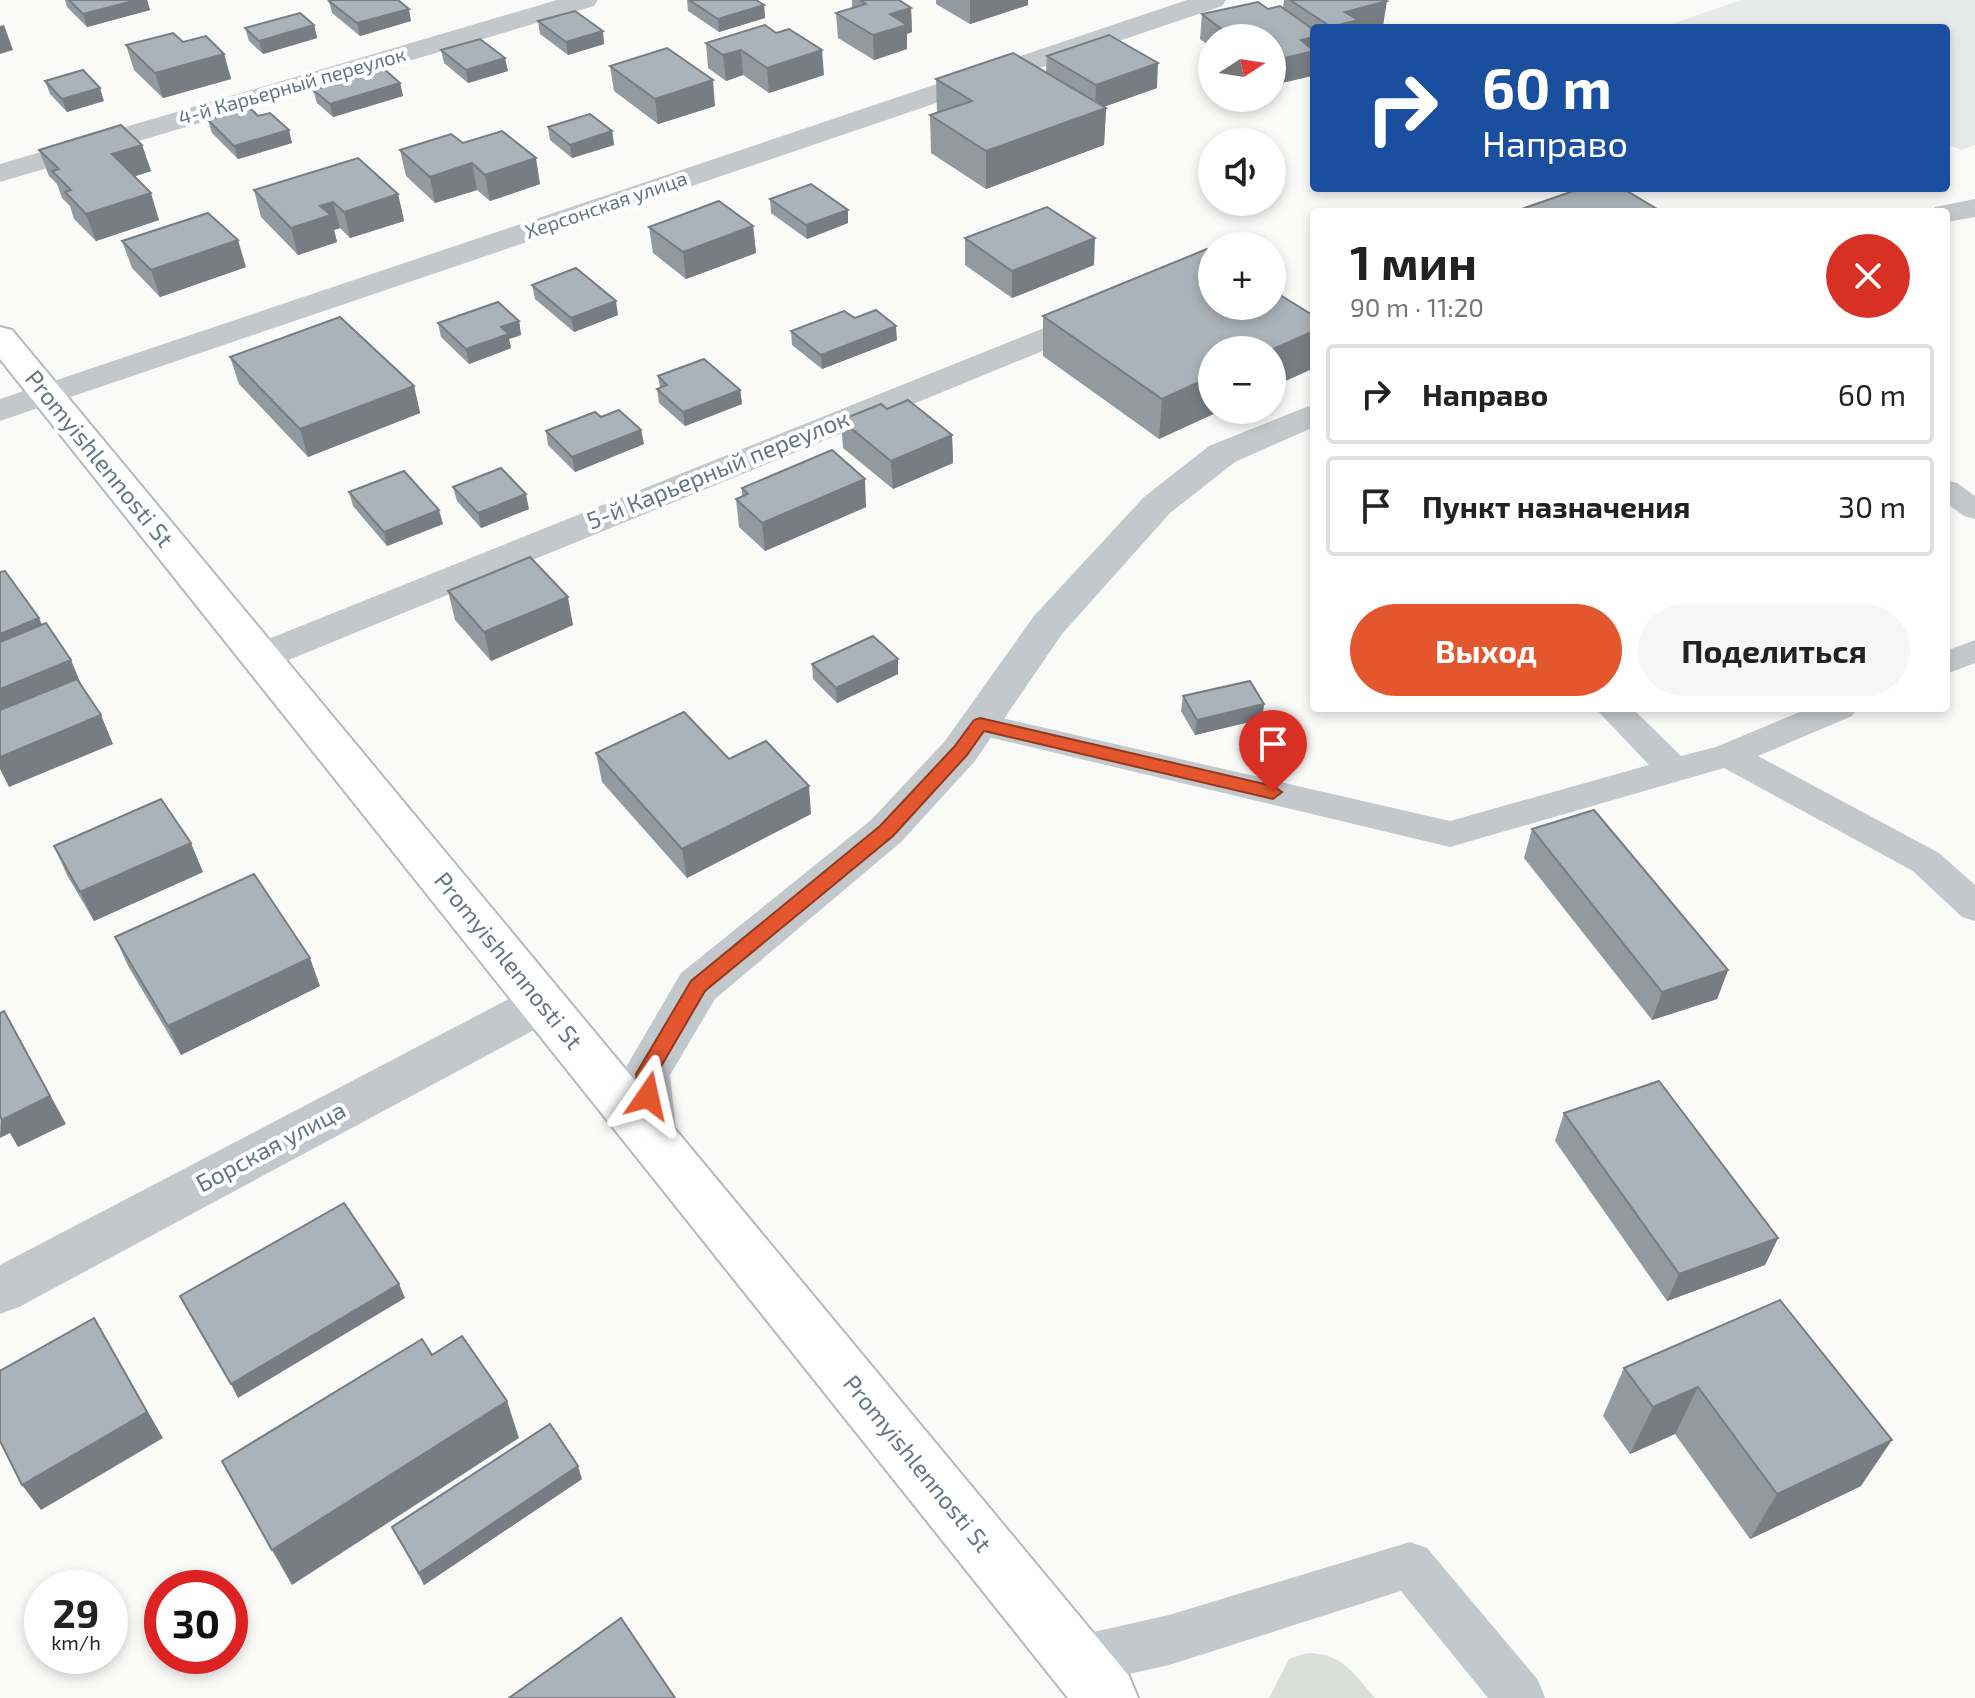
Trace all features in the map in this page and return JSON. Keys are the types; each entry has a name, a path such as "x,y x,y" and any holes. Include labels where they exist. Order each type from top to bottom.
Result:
{"main road":[{"name":"Promyishlennosti St","path":"0,337 1107,1698"}],"street":[{"name":"4-й Карьерный переулок","path":"0,173 585,0"},
{"name":"Херсонская улица","path":"0,411 1210,0"},
{"path":"1950,212 1975,208"},
{"name":"5-й Карьерный переулок","path":"260,657 1132,302"},
{"path":"652,1138 646,1074 698,986 886,831 960,751 1048,625 1157,505 1222,454 1310,416"},
{"name":"Борская улица","path":"0,1291 543,1003"}],"lane":[{"path":"1950,492 1975,510"},
{"path":"1950,661 1975,651"},
{"path":"1616,712 1674,770"},
{"path":"980,724 1450,834 1728,755 1830,712"},
{"path":"1728,755 1926,862 1975,907"},
{"path":"1076,1661 1169,1640 1410,1565 1520,1698"}],"shaded area":[{"path":"1741,0 1975,0 1975,145 1961,150 1950,145 1950,24 1672,24"},
{"path":"1307,1653 1339,1661 1375,1698 1269,1698 1289,1659"}],"building":[{"path":"69,0 137,0 83,14"},
{"path":"398,0 409,9 357,23 329,1"},
{"path":"689,0 756,0 764,5 718,19"},
{"path":"860,0 899,0 911,8 890,14 907,25 873,35 836,13 866,4"},
{"path":"1290,0 1387,1 1345,12 1358,20 1326,24"},
{"path":"1258,2 1268,9 1280,6 1310,27 1310,38 1301,40 1310,48 1310,52 1286,58 1286,24 1215,24 1202,14"},
{"path":"575,11 603,31 566,42 538,21"},
{"path":"300,13 314,25 259,41 245,28"},
{"path":"765,25 776,33 789,29 822,50 767,68 741,50 723,55 706,43"},
{"path":"173,33 183,42 206,36 224,54 155,73 126,45"},
{"path":"1109,35 1158,63 1096,85 1047,56"},
{"path":"480,39 505,58 466,70 441,50"},
{"path":"667,48 713,80 655,99 610,66"},
{"path":"1013,53 1106,108 986,151 930,115 972,101 936,79"},
{"path":"384,69 400,83 330,104 313,90"},
{"path":"83,70 100,88 62,99 45,81"},
{"path":"249,107 258,116 270,113 289,130 234,146 208,120"},
{"path":"590,114 612,131 570,145 548,127"},
{"path":"121,125 142,145 112,154 151,193 86,214 65,192 71,190 52,171 59,169 39,150"},
{"path":"502,131 536,158 485,175 472,163 430,177 400,150 451,134 463,143"},
{"path":"358,158 398,194 344,212 333,202 320,206 331,215 291,228 254,190"},
{"path":"811,184 848,210 806,225 770,199"},
{"path":"1570,192 1629,192 1655,208 1524,208"},
{"path":"719,201 753,226 683,252 649,227"},
{"path":"1047,207 1095,238 1012,271 965,238"},
{"path":"208,213 238,240 151,270 122,241"},
{"path":"1198,253 1198,320 1286,320 1286,299 1310,314 1310,333 1286,343 1286,336 1198,336 1198,382 1162,399 1043,316"},
{"path":"576,268 616,301 571,318 532,285"},
{"path":"498,302 519,321 501,327 509,334 466,349 438,323"},
{"path":"876,310 896,326 821,355 791,331 844,311 855,318"},
{"path":"340,317 414,386 300,429 230,357"},
{"path":"704,359 740,390 683,412 657,389 667,385 658,376"},
{"path":"908,400 952,435 891,461 841,420 881,404 887,409"},
{"path":"619,410 641,430 572,457 546,431 595,412 601,417"},
{"path":"832,450 865,479 762,523 736,499 748,494 742,488"},
{"path":"501,468 526,494 478,513 453,487"},
{"path":"404,471 439,510 384,532 349,492"},
{"path":"530,557 568,597 484,632 448,591"},
{"path":"5,571 39,618 0,634 0,572"},
{"path":"46,623 71,660 0,689 0,642"},
{"path":"873,636 898,659 836,688 812,664"},
{"path":"77,679 101,715 0,757 0,710"},
{"path":"1250,681 1264,704 1197,720 1183,696"},
{"path":"684,712 729,759 766,741 809,786 682,849 596,753"},
{"path":"161,799 191,843 80,892 54,846"},
{"path":"1594,810 1728,970 1662,992 1532,829"},
{"path":"254,874 310,958 168,1026 115,937"},
{"path":"4,1011 50,1096 2,1120 0,1013"},
{"path":"1659,1081 1778,1238 1679,1274 1564,1113"},
{"path":"344,1203 399,1284 231,1384 180,1296"},
{"path":"1780,1300 1892,1440 1777,1494 1698,1387 1653,1407 1624,1368"},
{"path":"94,1318 147,1412 22,1485 0,1441 0,1371"},
{"path":"462,1336 507,1401 272,1550 222,1461 422,1339 432,1355"},
{"path":"550,1424 578,1466 419,1573 392,1527"},
{"path":"621,1618 675,1698 509,1698"}],"route":[{"path":"648,1096 646,1074 698,986 762,930 886,831 960,751 980,724 1273,792"}]}
